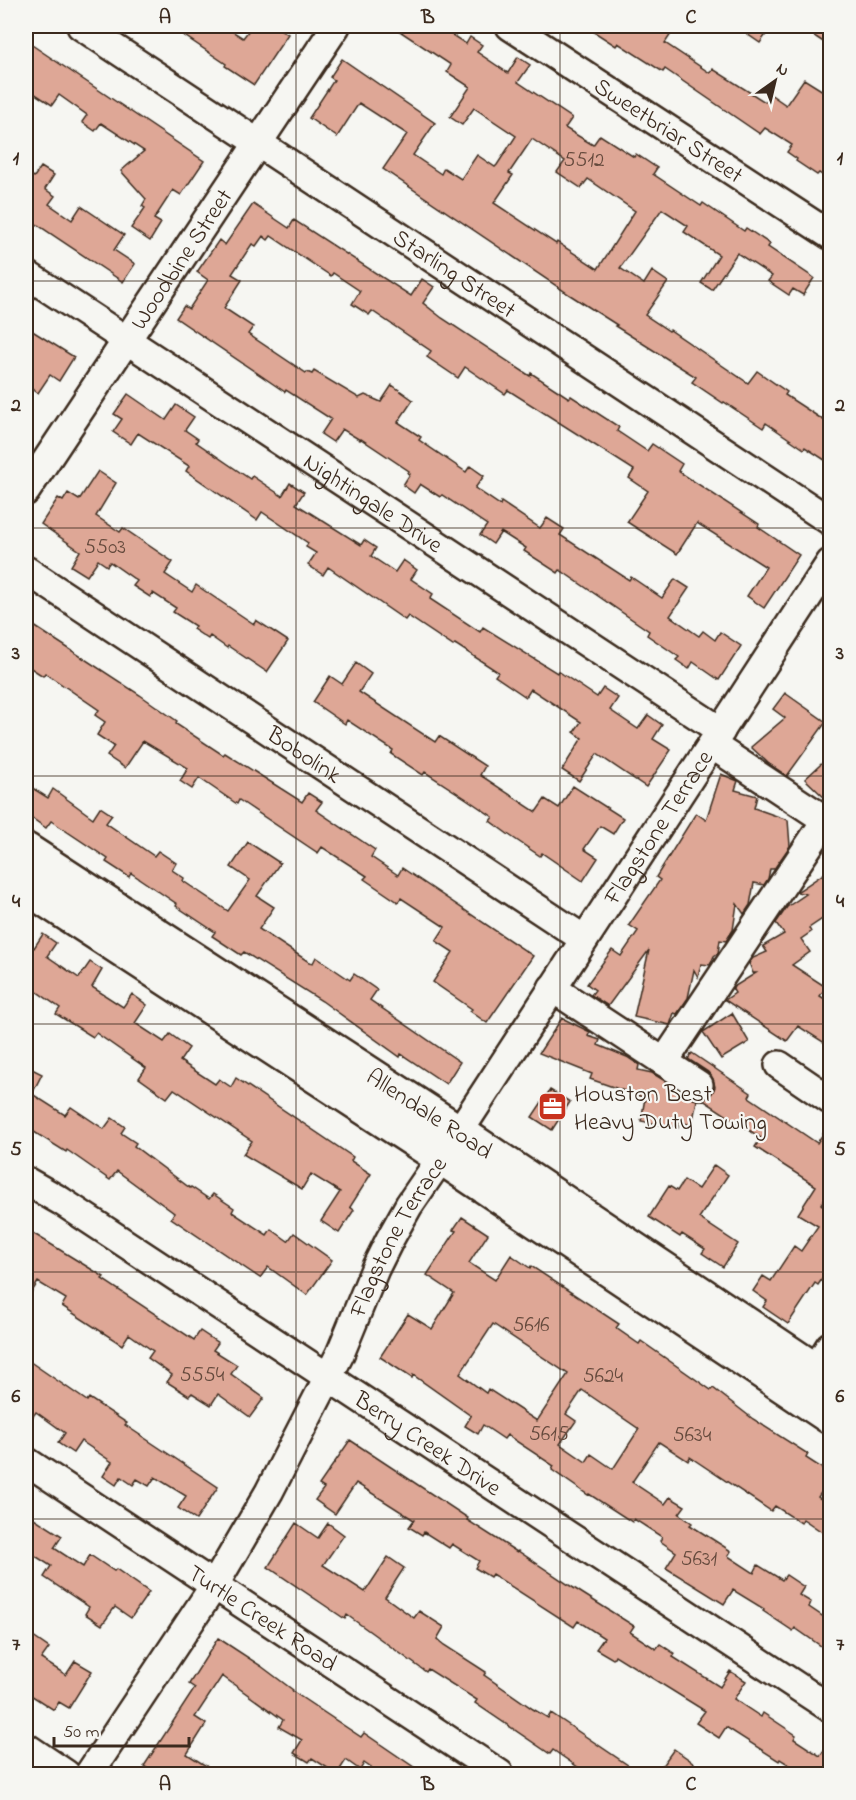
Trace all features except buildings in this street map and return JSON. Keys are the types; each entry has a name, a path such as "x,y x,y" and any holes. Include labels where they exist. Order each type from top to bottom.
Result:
{"main road":[{"name":"Allendale Road","path":"26,850 42,885 248,1014 648,1277 819,1373 831,1417"}],"street":[{"name":"Starling Street","path":"81,26 831,521"},
{"name":"Woodbine Street","path":"26,491 336,26"},
{"name":"Sweetbriar Street","path":"510,26 831,235"},
{"name":"Nightingale Drive","path":"26,274 717,738 828,821"},
{"name":"Flagstone Terrace","path":"89,1774 214,1586 269,1492 328,1377 390,1239 409,1204 450,1145 831,563"},
{"name":"Bobolink","path":"26,570 584,939"},
{"path":"664,1062 828,821"},
{"path":"552,988 699,1085"},
{"path":"779,1065 831,1100"},
{"name":"Berry Creek Drive","path":"26,1181 61,1201 831,1708"},
{"name":"Turtle Creek Road","path":"26,1461 500,1774"},
{"path":"26,1747 66,1774"}],"place":[{"name":"Houston Best Heavy Duty Towing","path":"553,1107"}]}
